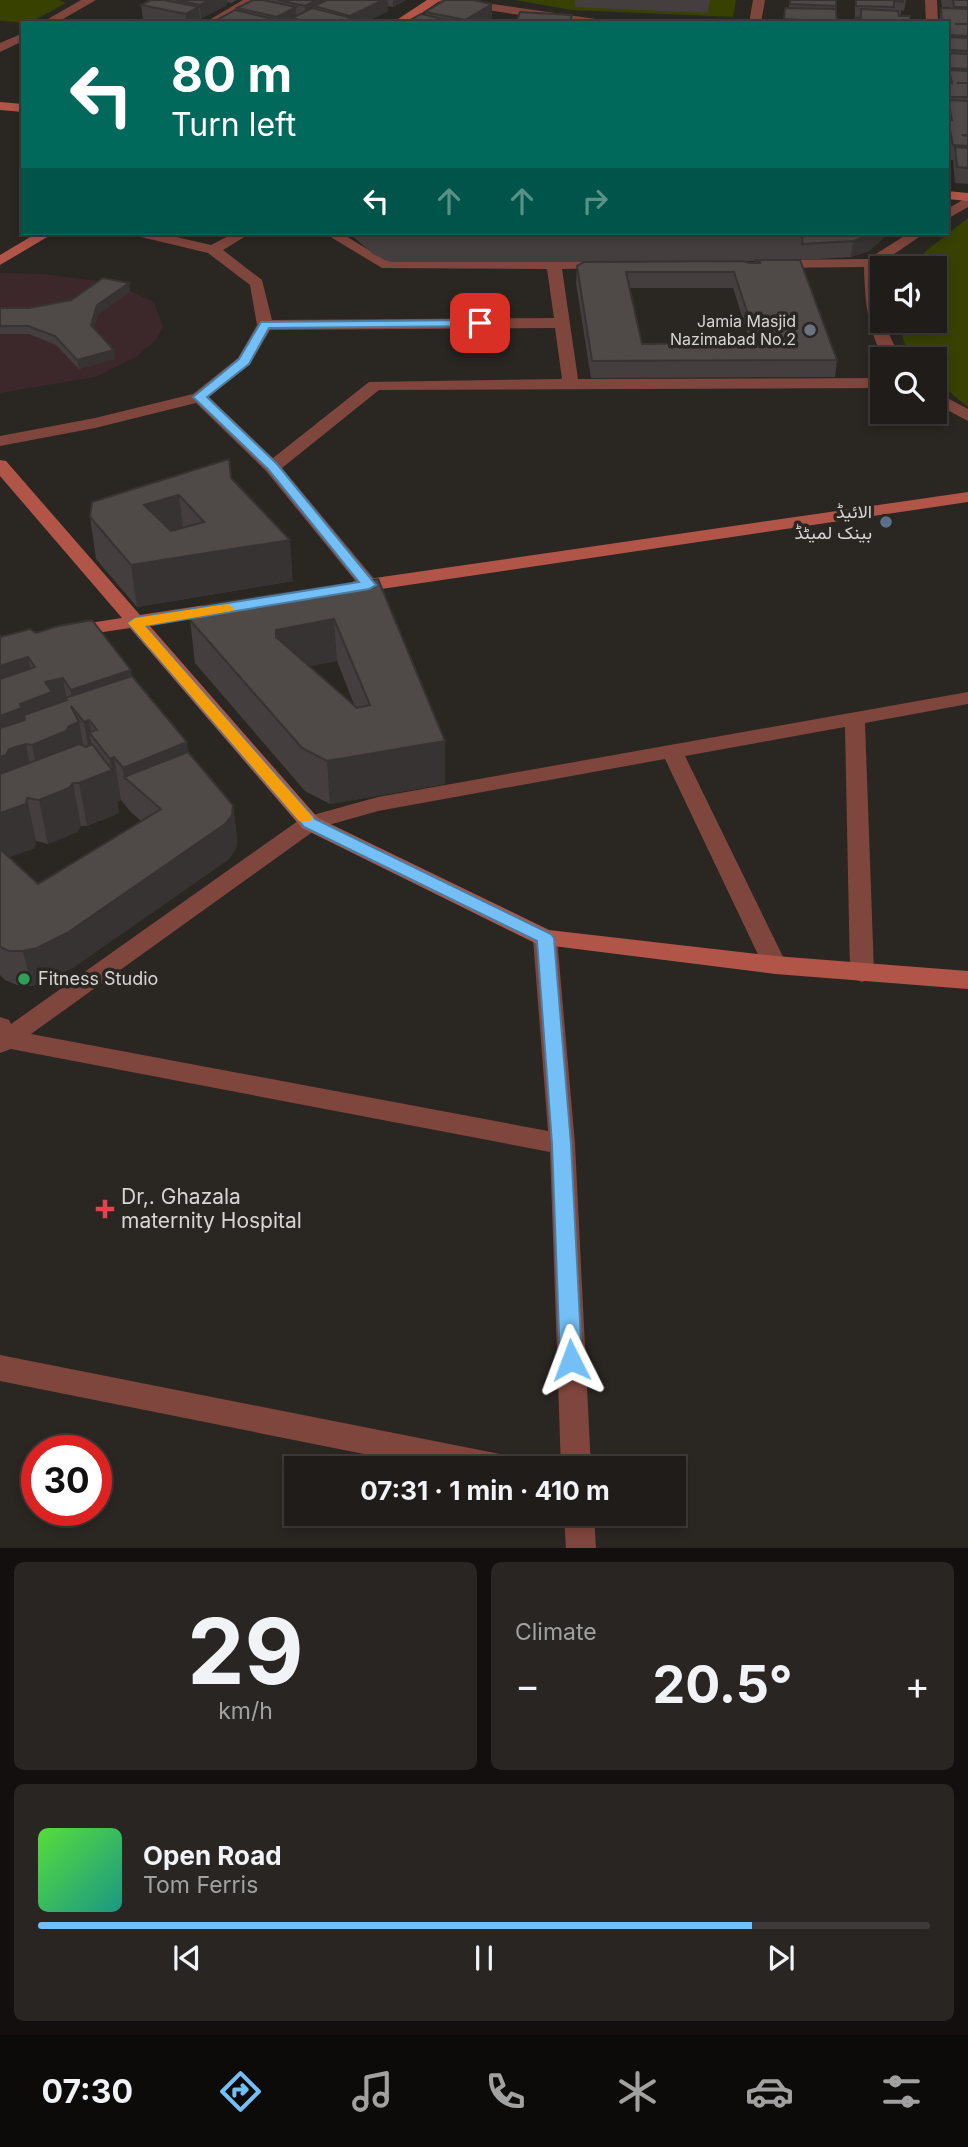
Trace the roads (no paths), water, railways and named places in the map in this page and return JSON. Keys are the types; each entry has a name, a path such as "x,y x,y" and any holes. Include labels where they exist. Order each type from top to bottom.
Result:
{"street":[{"path":"214,21 251,0"},
{"path":"401,21 435,0"},
{"path":"442,0 583,21"},
{"path":"755,21 759,0"},
{"path":"931,0 932,21"},
{"path":"50,21 83,1"},
{"path":"0,34 21,36"},
{"path":"0,48 21,37"},
{"path":"0,106 21,108"},
{"path":"949,195 968,199"},
{"path":"949,213 968,199"},
{"path":"0,261 44,235"},
{"path":"0,441 95,423 199,397 244,361 265,325 257,283 213,250 150,235"},
{"path":"213,250 240,235"},
{"path":"334,235 382,264 623,265"},
{"path":"881,256 915,235"},
{"path":"761,264 870,262"},
{"path":"554,266 570,385"},
{"path":"265,325 561,323"},
{"path":"272,467 375,385 870,383"},
{"path":"199,397 272,467 369,585"},
{"path":"947,404 968,416"},
{"path":"0,465 310,823 545,938 775,965 968,980"},
{"path":"341,589 968,497"},
{"path":"54,633 245,605"},
{"path":"3,1037 310,823 378,804 968,698"},
{"path":"855,718 862,973"},
{"path":"672,751 775,965"},
{"path":"545,938 562,1144 575,1456"},
{"path":"3,1037 562,1144"},
{"path":"0,1368 439,1456"},
{"path":"580,1526 581,1548"}],"place":[{"name":"Jamia Masjid Nazimabad No.2","path":"810,330"},
{"name":"الائیڈ بینک لمیٹڈ","path":"886,522"},
{"name":"Fitness Studio","path":"24,979"},
{"name":"Dr,. Ghazala maternity Hospital","path":"105,1209"}]}
